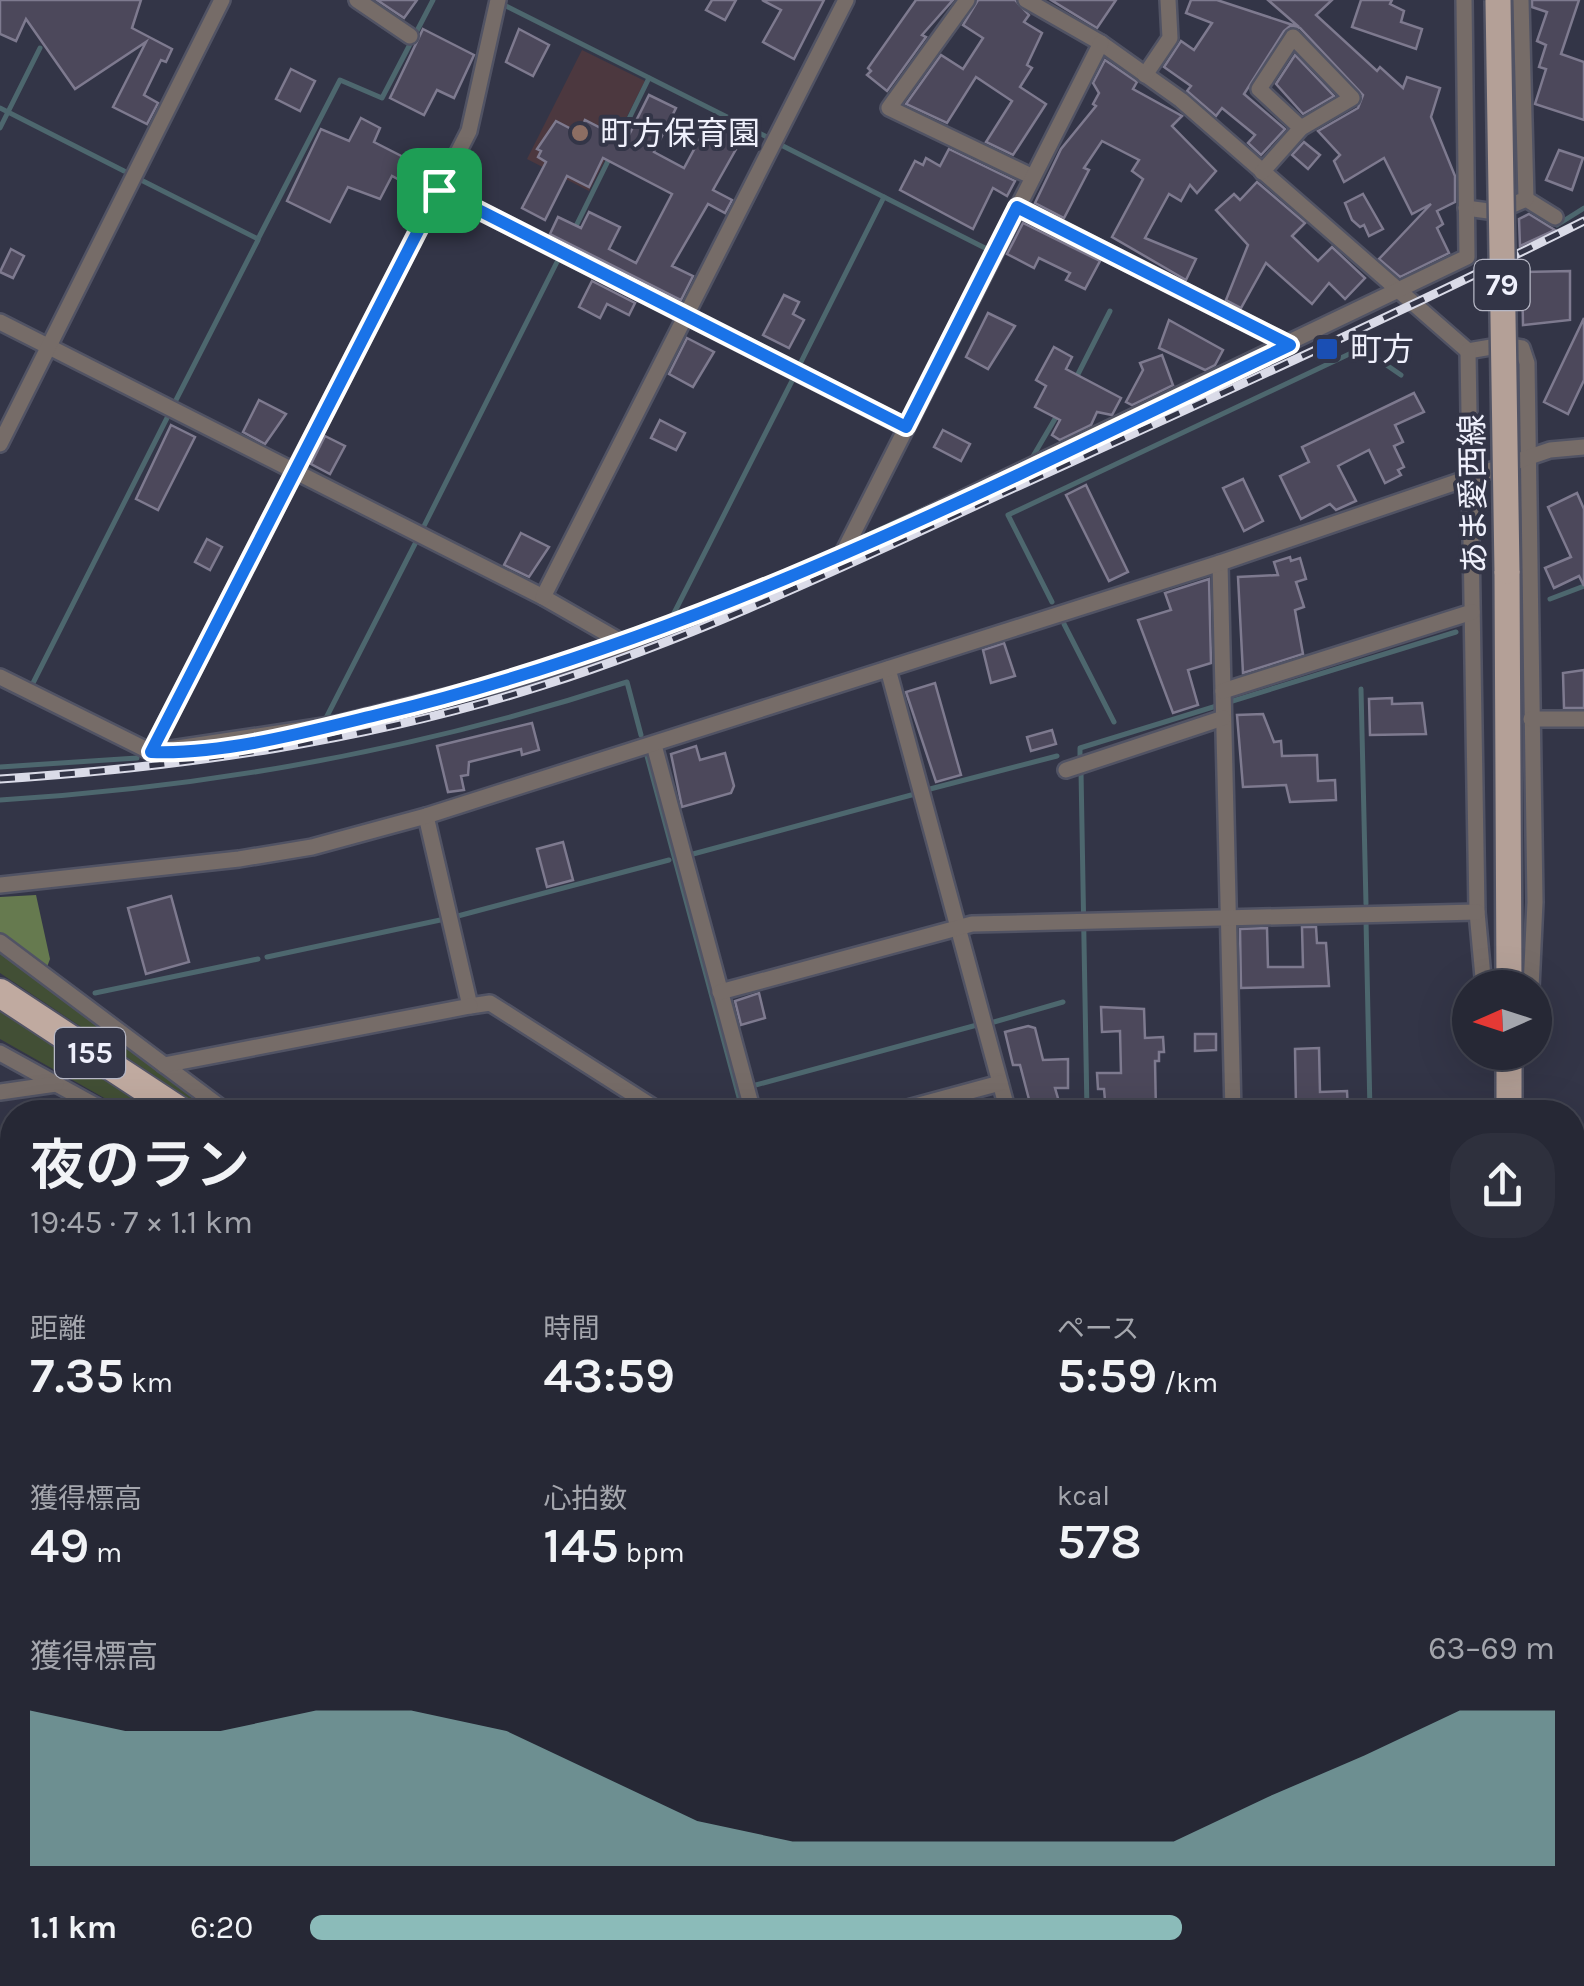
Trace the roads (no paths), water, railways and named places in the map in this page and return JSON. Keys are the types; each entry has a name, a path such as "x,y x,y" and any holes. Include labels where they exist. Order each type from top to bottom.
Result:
{"highway":[{"name":"155","path":"0,992 162,1100"}],"main road":[{"name":"あま愛西線","path":"1498,0 1509,970"},
{"path":"1508,1100 1509,1070"}],"street":[{"path":"0,444 222,0"},
{"path":"357,0 410,36"},
{"path":"151,752 469,131 498,0"},
{"path":"543,597 846,0"},
{"path":"967,0 889,108 1032,177"},
{"path":"1026,0 1101,43 1145,75 1468,351 1477,912 1482,970"},
{"path":"1145,75 1170,38 1168,0"},
{"path":"0,677 151,752 337,724 509,682 626,644 841,556 1290,345 1467,257 1464,0"},
{"path":"1521,0 1526,200"},
{"path":"1262,172 1301,128 1352,98 1293,37 1259,89 1301,128"},
{"path":"841,556 1101,43"},
{"path":"1465,88 1523,86"},
{"path":"439,190 906,427"},
{"path":"1466,208 1496,212 1526,200"},
{"path":"1526,200 1556,218"},
{"path":"1017,207 1290,345"},
{"path":"0,322 543,597 626,644"},
{"path":"1468,351 1503,345 1522,348 1527,363 1536,902 1532,970"},
{"path":"0,885 312,848 654,745 1220,564 1529,460 1581,451"},
{"path":"1220,564 1233,1100"},
{"path":"1076,767 1223,705 1472,612"},
{"path":"888,669 1005,1100"},
{"path":"1532,719 1584,718"},
{"path":"654,745 750,1100"},
{"path":"426,816 470,1006"},
{"path":"720,992 958,926 1070,918 1477,912"},
{"path":"0,942 211,1100"},
{"path":"164,1065 490,1003 642,1100"},
{"path":"0,1053 85,1100"},
{"path":"1500,1070 1506,1100"},
{"path":"1510,1100 1515,1070"},
{"path":"0,1092 56,1084"},
{"path":"938,1100 1000,1084"}],"waterway":[{"path":"141,180 258,239 340,80 382,98 433,0"},
{"path":"504,5 767,137"},
{"path":"0,128 40,48"},
{"path":"617,143 649,78"},
{"path":"0,108 124,171"},
{"path":"781,145 985,248"},
{"path":"575,228 610,157"},
{"path":"801,362 884,197"},
{"path":"1557,225 1584,208"},
{"path":"175,402 258,240"},
{"path":"424,526 559,258"},
{"path":"1075,380 1110,311"},
{"path":"1052,602 1008,515 1362,348 1401,375"},
{"path":"671,619 793,379"},
{"path":"1032,458 1059,412"},
{"path":"32,685 168,416"},
{"path":"859,539 950,497"},
{"path":"325,720 417,540"},
{"path":"1550,599 1584,586"},
{"path":"1064,624 1114,722"},
{"path":"1080,760 1080,748 1456,632"},
{"path":"495,677 575,652"},
{"path":"0,800 160,786 317,761 473,727 627,682 641,735"},
{"path":"1361,689 1366,904"},
{"path":"647,756 740,1100"},
{"path":"930,789 1057,756"},
{"path":"0,767 137,758"},
{"path":"1081,771 1087,1100"},
{"path":"693,854 915,794"},
{"path":"454,917 669,860"},
{"path":"267,957 445,919"},
{"path":"1366,920 1370,1100"},
{"path":"95,993 258,959"},
{"path":"994,1022 1063,1002"},
{"path":"752,1086 977,1025"}],"railway":[{"path":"0,779 206,759 343,736 478,705 604,665 840,568 1300,357 1584,221"}],"place":[{"name":"町方保育園","path":"580,133"},
{"name":"町方","path":"1327,349"}]}
